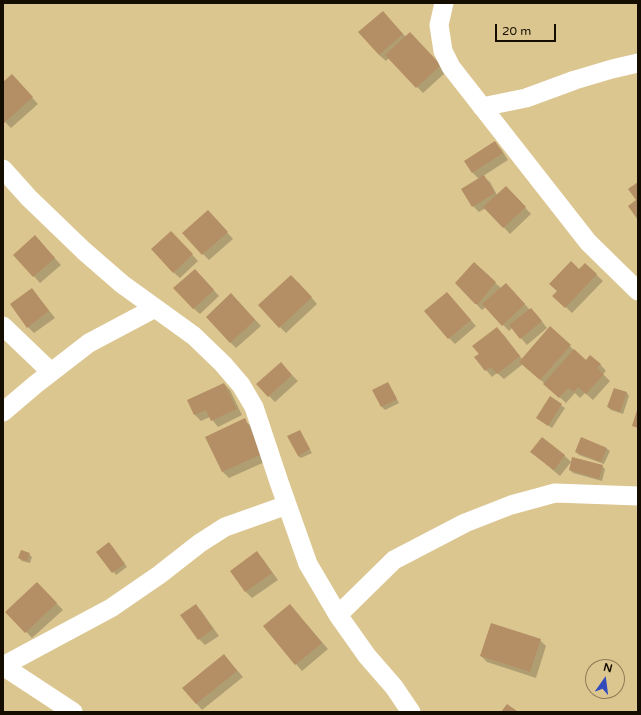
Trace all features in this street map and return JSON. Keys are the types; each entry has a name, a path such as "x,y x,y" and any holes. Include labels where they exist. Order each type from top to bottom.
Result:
{"street":[{"path":"444,3 439,25 443,51 451,67 588,242 638,291"},
{"path":"482,107 526,98 575,80 638,63"},
{"path":"3,169 84,251 122,284 194,336 241,385 254,407 308,564 338,615 367,656 394,687 411,712"},
{"path":"3,412 89,343 155,308"},
{"path":"3,326 51,372"},
{"path":"338,615 394,560 465,524 511,505 554,493 638,496"},
{"path":"73,712 3,666 111,608 159,575 200,543 225,527 287,505"}],"building":[{"path":"383,11 403,34 379,55 358,32"},
{"path":"410,32 441,65 416,88 385,55"},
{"path":"12,74 33,97 4,123 3,82"},
{"path":"495,141 503,153 472,173 464,161"},
{"path":"484,175 495,193 472,207 461,189"},
{"path":"638,182 638,220 628,206 636,200 628,189"},
{"path":"506,186 526,207 503,228 483,207"},
{"path":"208,210 228,232 202,255 182,233"},
{"path":"171,231 193,254 173,273 151,249"},
{"path":"35,235 55,258 33,277 13,255"},
{"path":"571,261 579,269 585,263 597,274 565,308 552,296 557,291 549,284"},
{"path":"474,262 496,282 478,304 475,304 455,283"},
{"path":"195,269 214,290 193,309 173,288"},
{"path":"291,275 312,297 279,328 258,305"},
{"path":"506,283 525,304 502,326 482,304"},
{"path":"32,288 49,311 27,328 10,304"},
{"path":"447,292 471,320 448,339 424,311"},
{"path":"231,293 255,320 230,343 206,317"},
{"path":"531,308 542,321 520,339 509,325"},
{"path":"550,326 571,345 540,380 519,362"},
{"path":"497,327 520,356 497,374 491,367 485,371 474,357 479,354 472,346"},
{"path":"574,349 586,360 590,355 601,364 597,368 604,374 586,394 578,387 574,392 568,388 559,398 543,384"},
{"path":"281,362 292,375 268,397 256,384"},
{"path":"388,382 397,399 381,407 372,390"},
{"path":"224,383 237,409 211,421 206,410 194,415 187,400"},
{"path":"614,388 627,392 620,412 607,407"},
{"path":"550,396 562,404 548,426 536,418"},
{"path":"638,407 638,428 632,426"},
{"path":"245,418 262,454 222,472 205,437"},
{"path":"300,430 310,449 298,456 287,436"},
{"path":"542,437 565,455 554,470 530,452"},
{"path":"581,437 607,448 601,462 575,452"},
{"path":"572,457 603,465 599,479 569,470"},
{"path":"109,542 125,564 112,573 96,552"},
{"path":"21,550 30,553 27,561 18,558"},
{"path":"257,551 272,573 245,592 230,571"},
{"path":"37,582 57,603 25,633 5,612"},
{"path":"196,604 213,629 198,640 180,615"},
{"path":"290,604 322,643 295,665 263,626"},
{"path":"491,623 541,639 530,672 480,656"},
{"path":"224,654 237,671 196,704 182,688"},
{"path":"507,704 517,711 501,712"}]}
